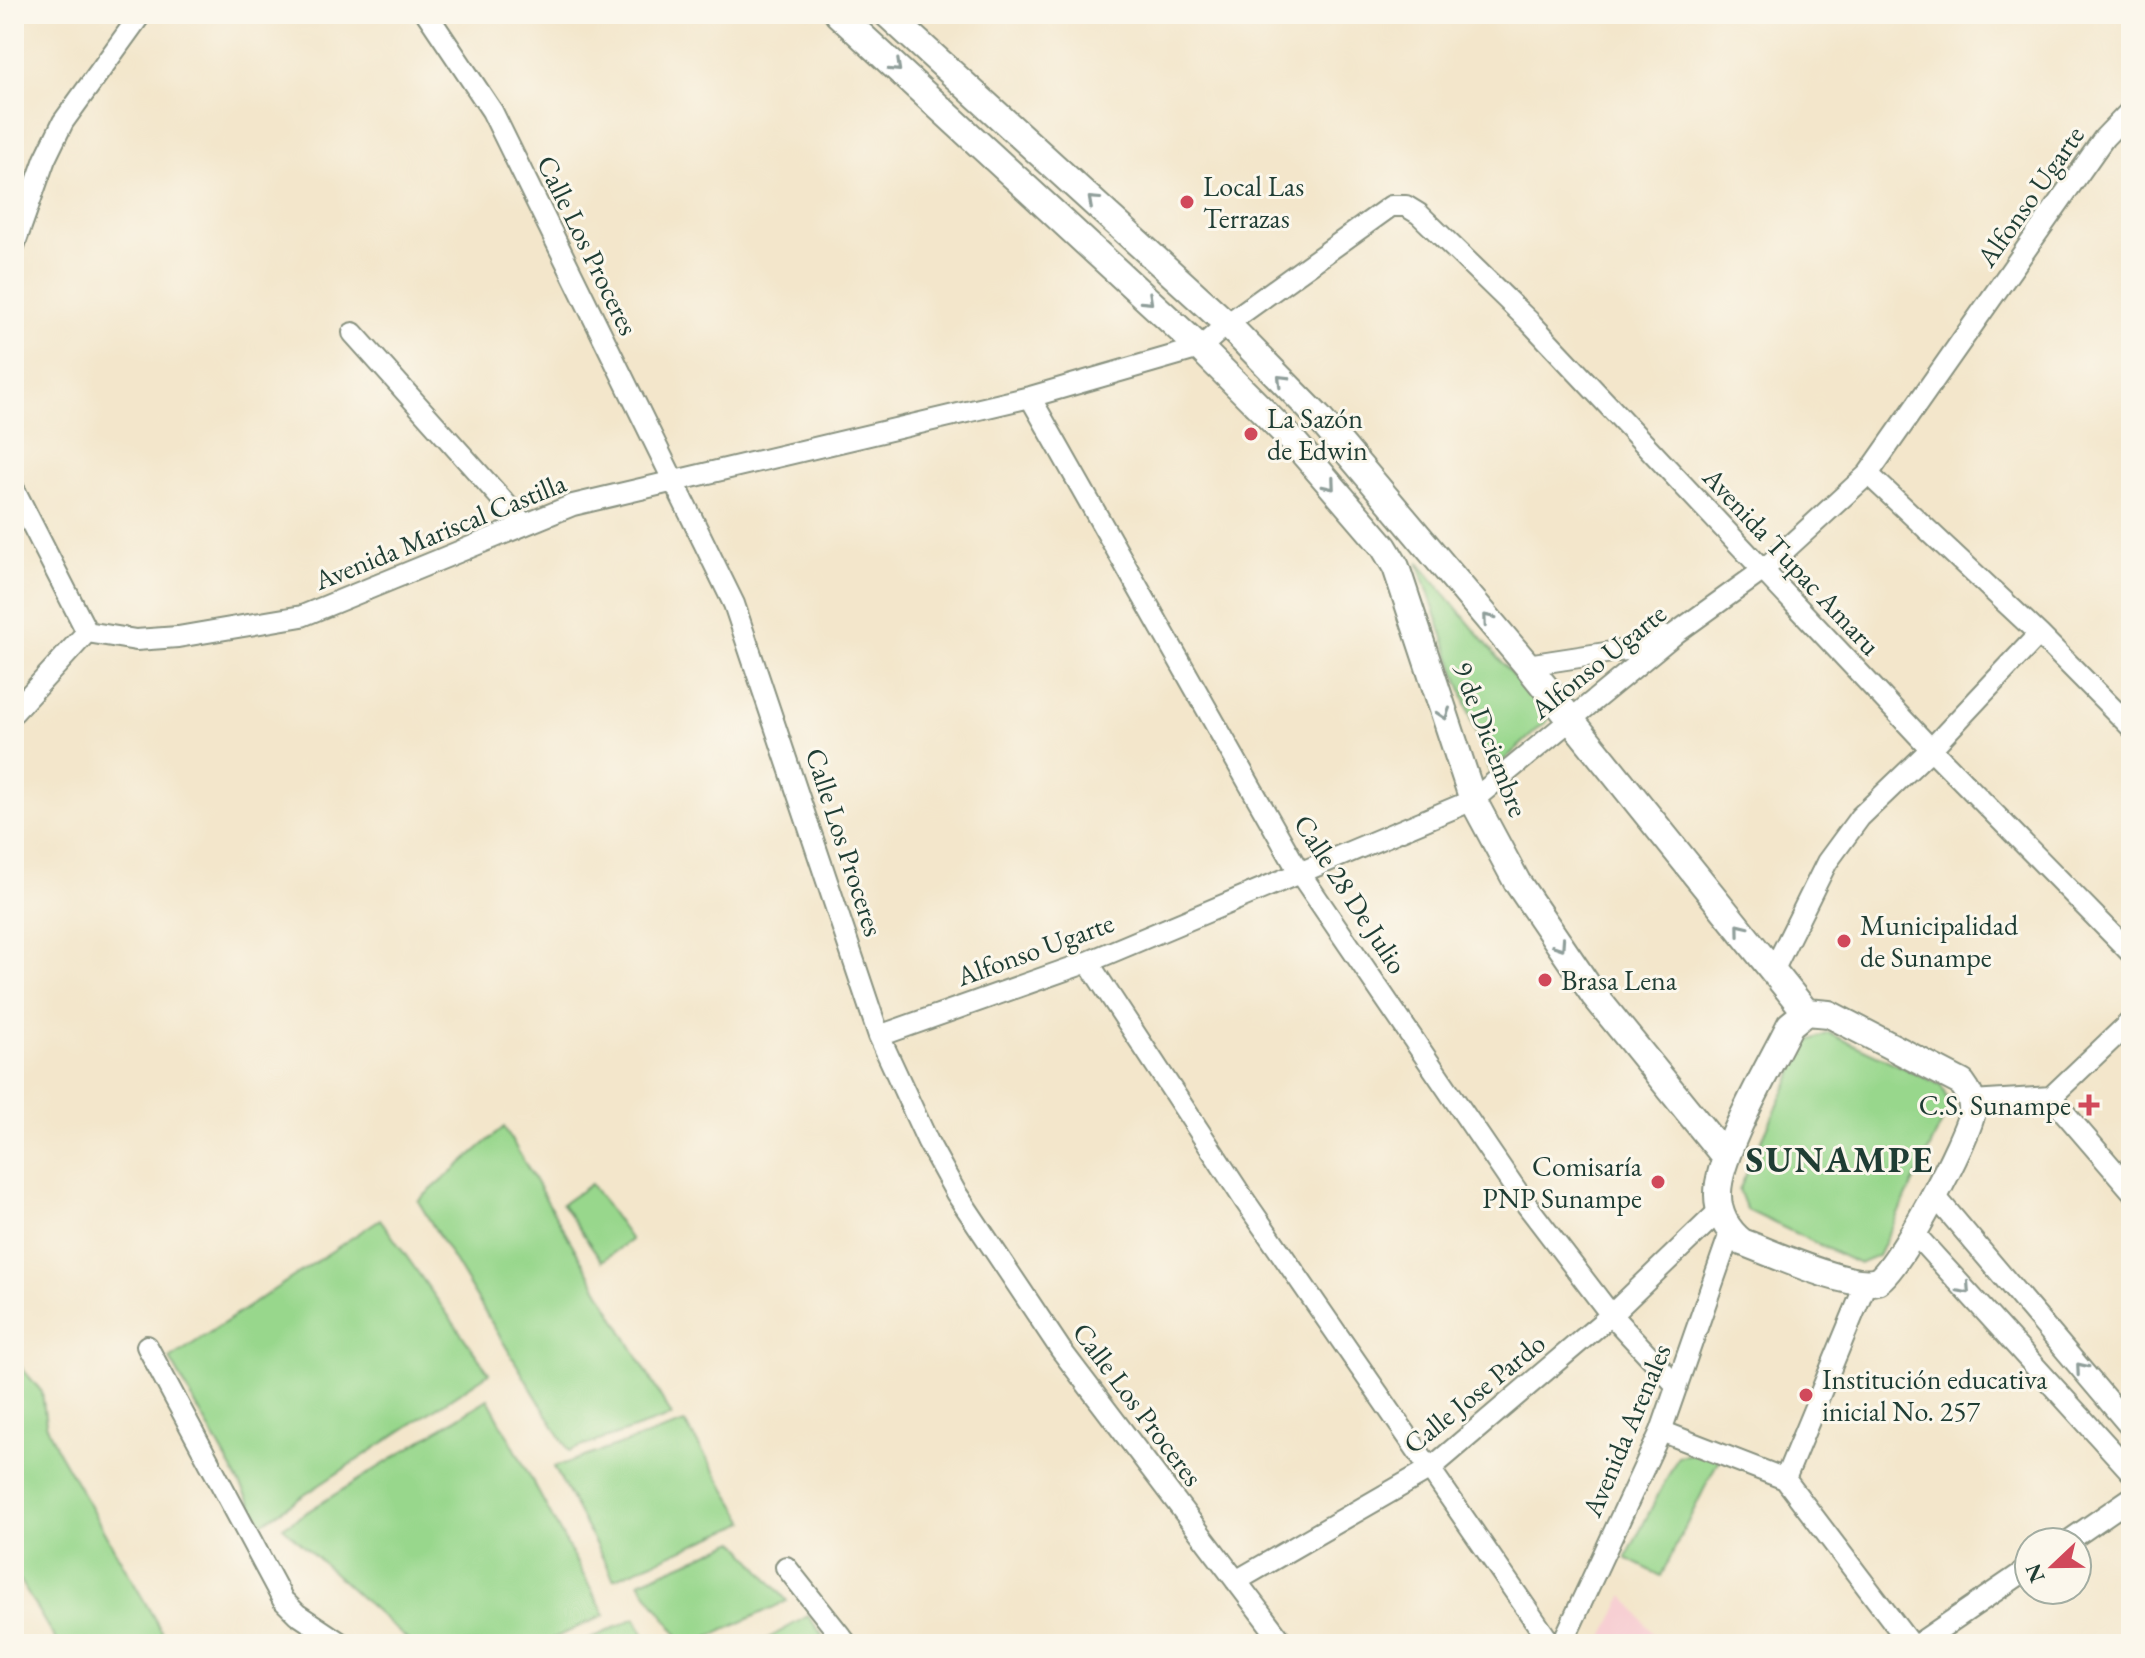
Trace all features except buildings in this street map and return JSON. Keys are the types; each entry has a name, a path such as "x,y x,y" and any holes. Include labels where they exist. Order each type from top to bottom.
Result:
{"main road":[{"name":"9 de Diciembre","path":"838,14 1200,348 1293,441 1384,547 1396,567 1473,800 1517,882 1594,995 1726,1158"},
{"path":"887,14 1227,324 1318,417 1527,665 1806,1012"},
{"path":"1806,1012 1829,1014 1962,1083 1972,1102 1968,1124 1935,1196 1885,1276 1866,1283 1854,1282 1742,1242 1725,1222 1719,1183 1726,1158 1790,1025 1806,1012"}],"street":[{"path":"14,246 45,159 63,122 141,14"},
{"name":"Calle Los Proceres","path":"427,14 492,111 734,604 879,1036 928,1142 965,1206 1061,1350 1284,1644"},
{"name":"Alfonso Ugarte","path":"879,1036 1088,962 1299,872 1406,831 1473,800 1676,633 1762,571 1868,474 2104,138 2131,110"},
{"name":"Avenida Tupac Amaru","path":"1227,324 1391,206 1413,209 1530,322 1931,749 2131,953"},
{"path":"1200,348 1227,324"},
{"path":"353,333 523,523"},
{"name":"Avenida Mariscal Castilla","path":"87,632 136,640 178,637 302,616 371,591 523,523 573,505 1030,397 1200,348"},
{"name":"Calle 28 De Julio","path":"1030,397 1299,872 1523,1200 1611,1315 1677,1386"},
{"path":"1868,474 2039,634 2131,727"},
{"path":"14,489 87,632 14,712"},
{"path":"1527,665 1625,650 1676,633"},
{"path":"1774,969 1827,862 1860,817 1931,749 2039,634"},
{"path":"1088,962 1245,1201 1551,1644"},
{"path":"1972,1102 2051,1097 2131,1021"},
{"path":"2051,1097 2131,1190"},
{"path":"1935,1196 2131,1428"},
{"name":"Calle Jose Pardo","path":"1236,1581 1430,1469 1725,1222"},
{"name":"Avenida Arenales","path":"1562,1644 1661,1431 1725,1222"},
{"path":"1913,1232 2131,1472"},
{"path":"1785,1479 1866,1283"},
{"path":"147,1346 283,1600 297,1614 342,1644"},
{"path":"1661,1431 1785,1479 1910,1644"},
{"path":"2090,1526 2131,1498"},
{"path":"786,1567 847,1644"},
{"path":"1918,1644 2013,1579"}],"shaded area":[{"path":"1624,1595 1661,1644 1601,1644"}],"green space":[{"path":"1418,562 1549,719 1490,773"},
{"path":"1829,1033 1941,1085 1950,1106 1878,1256 1859,1264 1747,1210 1739,1190 1807,1042"},
{"path":"504,1127 672,1416 569,1451 418,1201"},
{"path":"591,1184 631,1240 602,1261 562,1204"},
{"path":"380,1219 489,1373 262,1523 170,1359"},
{"path":"14,1359 42,1392 46,1424 58,1451 169,1644 58,1644 14,1571"},
{"path":"488,1399 605,1615 541,1644 412,1644 283,1527"},
{"path":"685,1423 746,1522 614,1579 554,1467"},
{"path":"1700,1453 1720,1457 1661,1576 1626,1558 1678,1456"},
{"path":"736,1541 787,1601 694,1644 684,1644 639,1582"},
{"path":"808,1616 829,1644 758,1644"},
{"path":"635,1618 650,1644 580,1644"}],"place":[{"name":"Local Las Terrazas","path":"1187,202"},
{"name":"La Sazón de Edwin","path":"1251,434"},
{"name":"Municipalidad de Sunampe","path":"1844,941"},
{"name":"Brasa Lena","path":"1545,980"},
{"name":"C.S. Sunampe","path":"2089,1105"},
{"name":"Comisaría PNP Sunampe","path":"1658,1182"},
{"name":"Institución educativa inicial No. 257","path":"1806,1395"}],"district":[{"name":"SUNAMPE","path":"1840,1159"}]}
